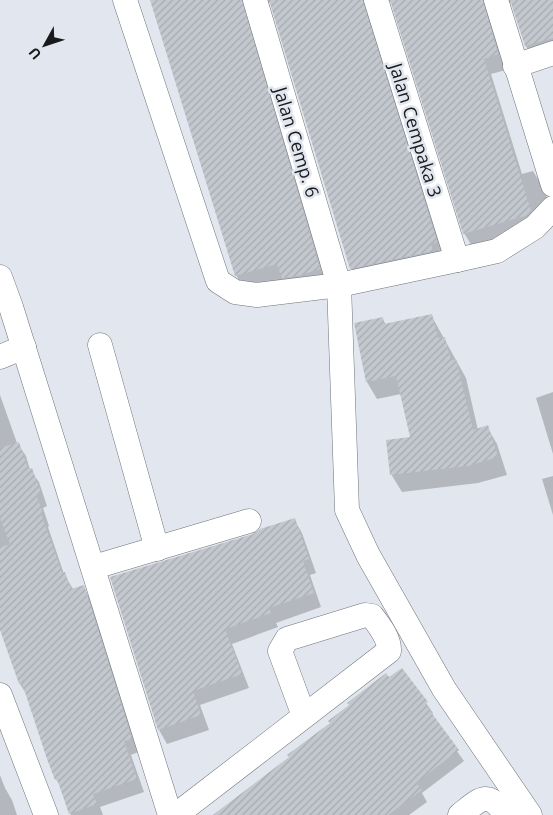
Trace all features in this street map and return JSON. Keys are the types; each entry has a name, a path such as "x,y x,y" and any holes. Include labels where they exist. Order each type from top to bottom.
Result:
{"street":[{"path":"125,0 218,281 235,292 257,295 340,285 496,251 536,227 553,208"},
{"name":"Jalan Cemp. 6","path":"255,0 340,285 347,510 368,555 444,689 530,815"},
{"name":"Jalan Cempaka 3","path":"376,0 457,260"},
{"path":"496,0 553,185"},
{"path":"515,66 553,53"},
{"path":"0,277 94,568 170,815"},
{"path":"100,345 157,549"},
{"path":"0,357 24,347"},
{"path":"94,568 249,521"},
{"path":"176,815 389,651 387,640 372,616 365,615 287,639 283,644 280,651 304,716"},
{"path":"0,695 46,815"},
{"path":"460,815 484,798 490,799 502,810"}],"building":[{"path":"150,0 242,0 320,269 294,277 282,278 277,264 235,276"},
{"path":"269,0 363,0 437,242 431,244 433,251 350,269"},
{"path":"390,0 483,0 498,54 484,59 531,211 528,215 463,234"},
{"path":"510,0 553,0 553,38 525,46"},
{"path":"432,314 438,338 445,337 451,361 456,359 473,430 488,425 498,457 468,466 390,475 386,440 410,437 396,376 366,382 354,323 383,317 384,324"},
{"path":"19,442 28,469 32,468 41,493 36,495 62,573 65,572 71,589 84,585 132,739 124,741 137,779 93,794 97,804 69,814 57,779 55,780 47,759 22,683 19,684 0,630 0,547 10,544 0,518 0,448"},
{"path":"295,518 309,559 303,561 314,593 269,608 271,613 225,629 242,674 193,691 201,715 158,730 110,577 253,534 260,529"},
{"path":"402,668 428,702 425,704 459,750 416,783 422,790 388,815 213,815 330,723 328,721 349,705 347,703 386,673 389,677"}]}
